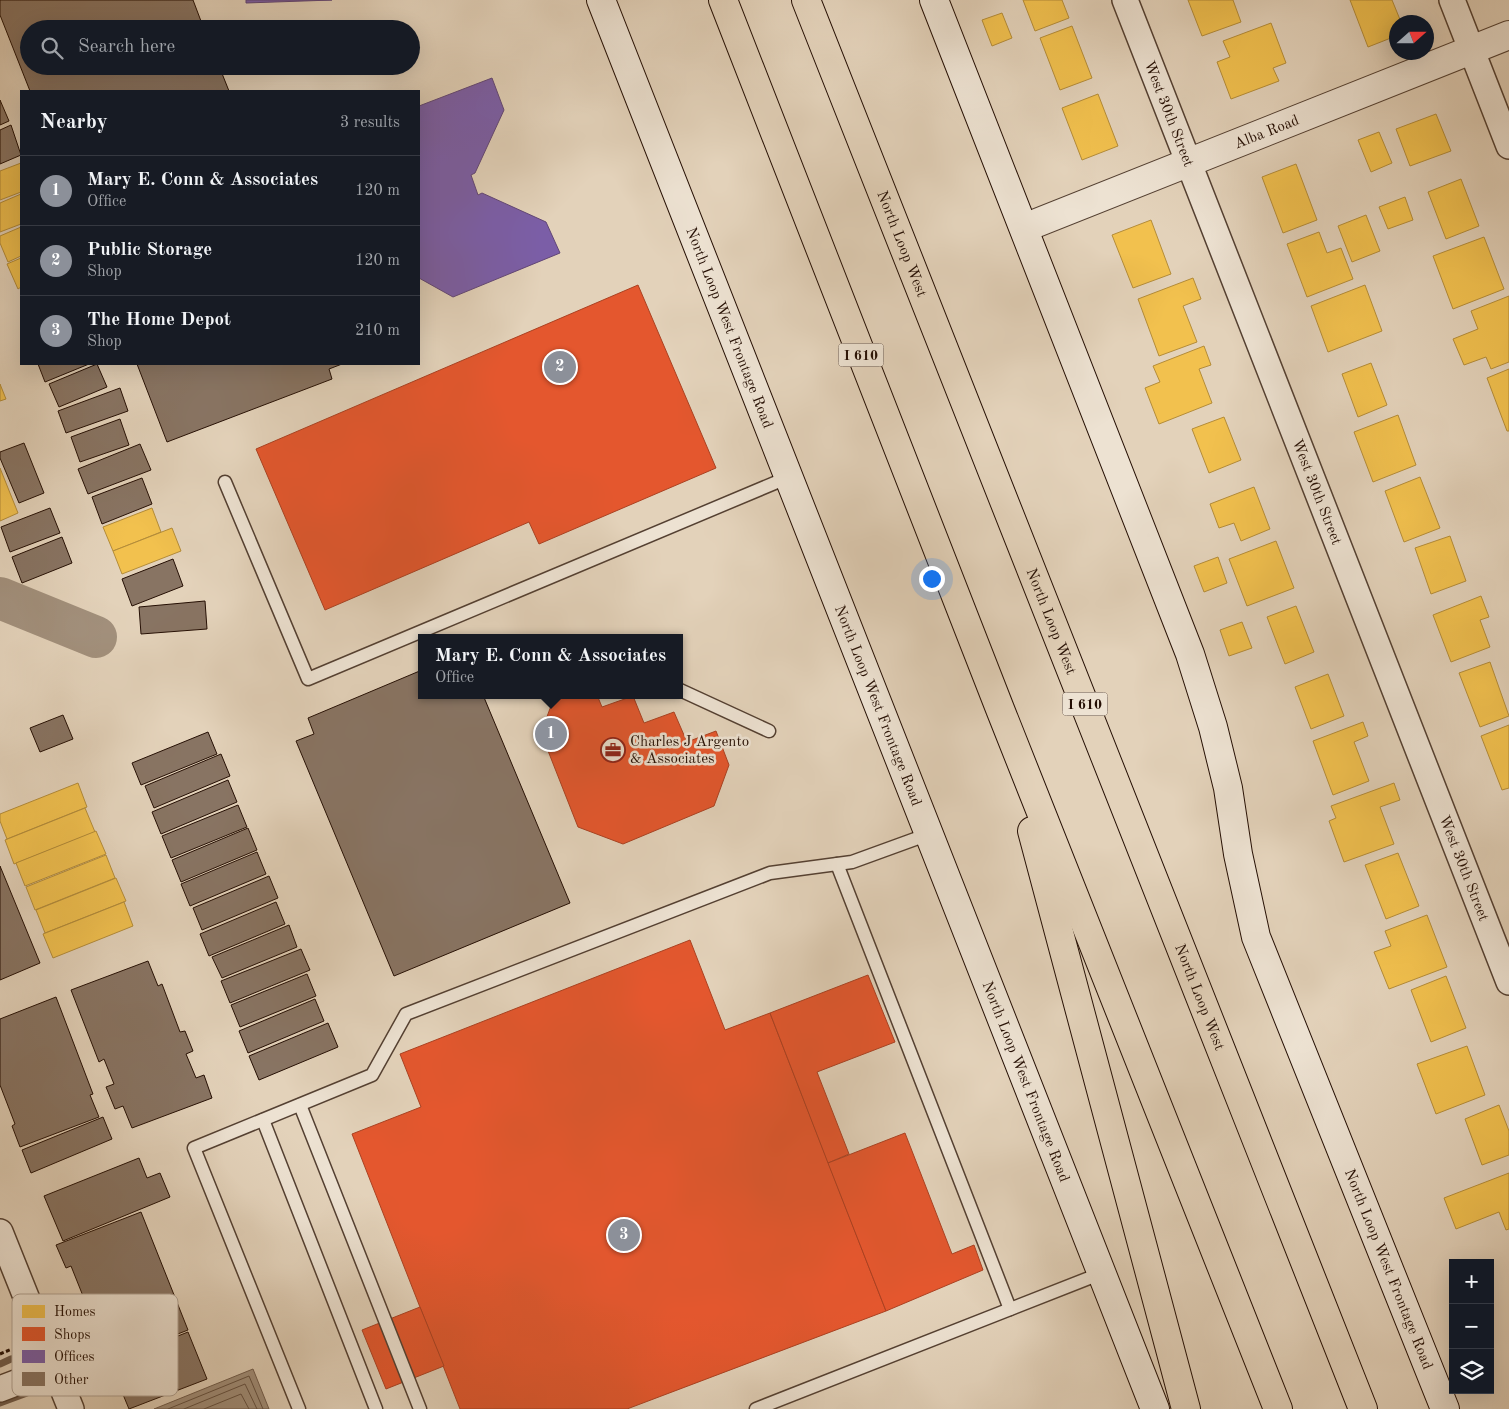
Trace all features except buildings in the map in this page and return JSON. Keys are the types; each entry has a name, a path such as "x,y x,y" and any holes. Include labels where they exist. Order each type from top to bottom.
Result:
{"highway":[{"name":"I 610","path":"723,0 1000,709 1278,1409"},
{"name":"North Loop West","path":"806,0 1363,1409"},
{"path":"1000,709 1186,1409"}],"main road":[{"name":"North Loop West Frontage Road","path":"601,0 1155,1409"},
{"name":"North Loop West Frontage Road","path":"934,0 1190,654 1213,727 1228,788 1238,854 1256,937 1445,1409"},
{"name":"Alba Road","path":"1024,228 1509,35"}],"street":[{"name":"West 30th Street","path":"1125,0 1509,982"},
{"path":"1452,0 1509,146"},
{"path":"0,1232 25,1294"},
{"path":"0,1389 12,1384"},
{"path":"66,1396 71,1409"}],"lane":[{"path":"225,482 308,679 789,476"},
{"path":"683,691 769,731"},
{"path":"299,1409 194,1148 372,1075 406,1014 770,873 852,862 929,834"},
{"path":"837,864 1010,1309"},
{"path":"300,1104 420,1409"},
{"path":"263,1120 376,1409"},
{"path":"756,1409 1102,1273"}],"path":[{"path":"0,1354 12,1349"}],"water":[{"path":"253,1369 269,1409 154,1409"}],"waterway":[{"path":"0,598 96,637"},
{"path":"0,1364 11,1359"},
{"path":"0,1403 19,1396"}],"place":[{"name":"Public Storage","path":"560,367"},
{"name":"Mary E. Conn & Associates","path":"551,734"},
{"name":"Charles J Argento & Associates","path":"613,750"},
{"name":"The Home Depot","path":"624,1235"}]}
